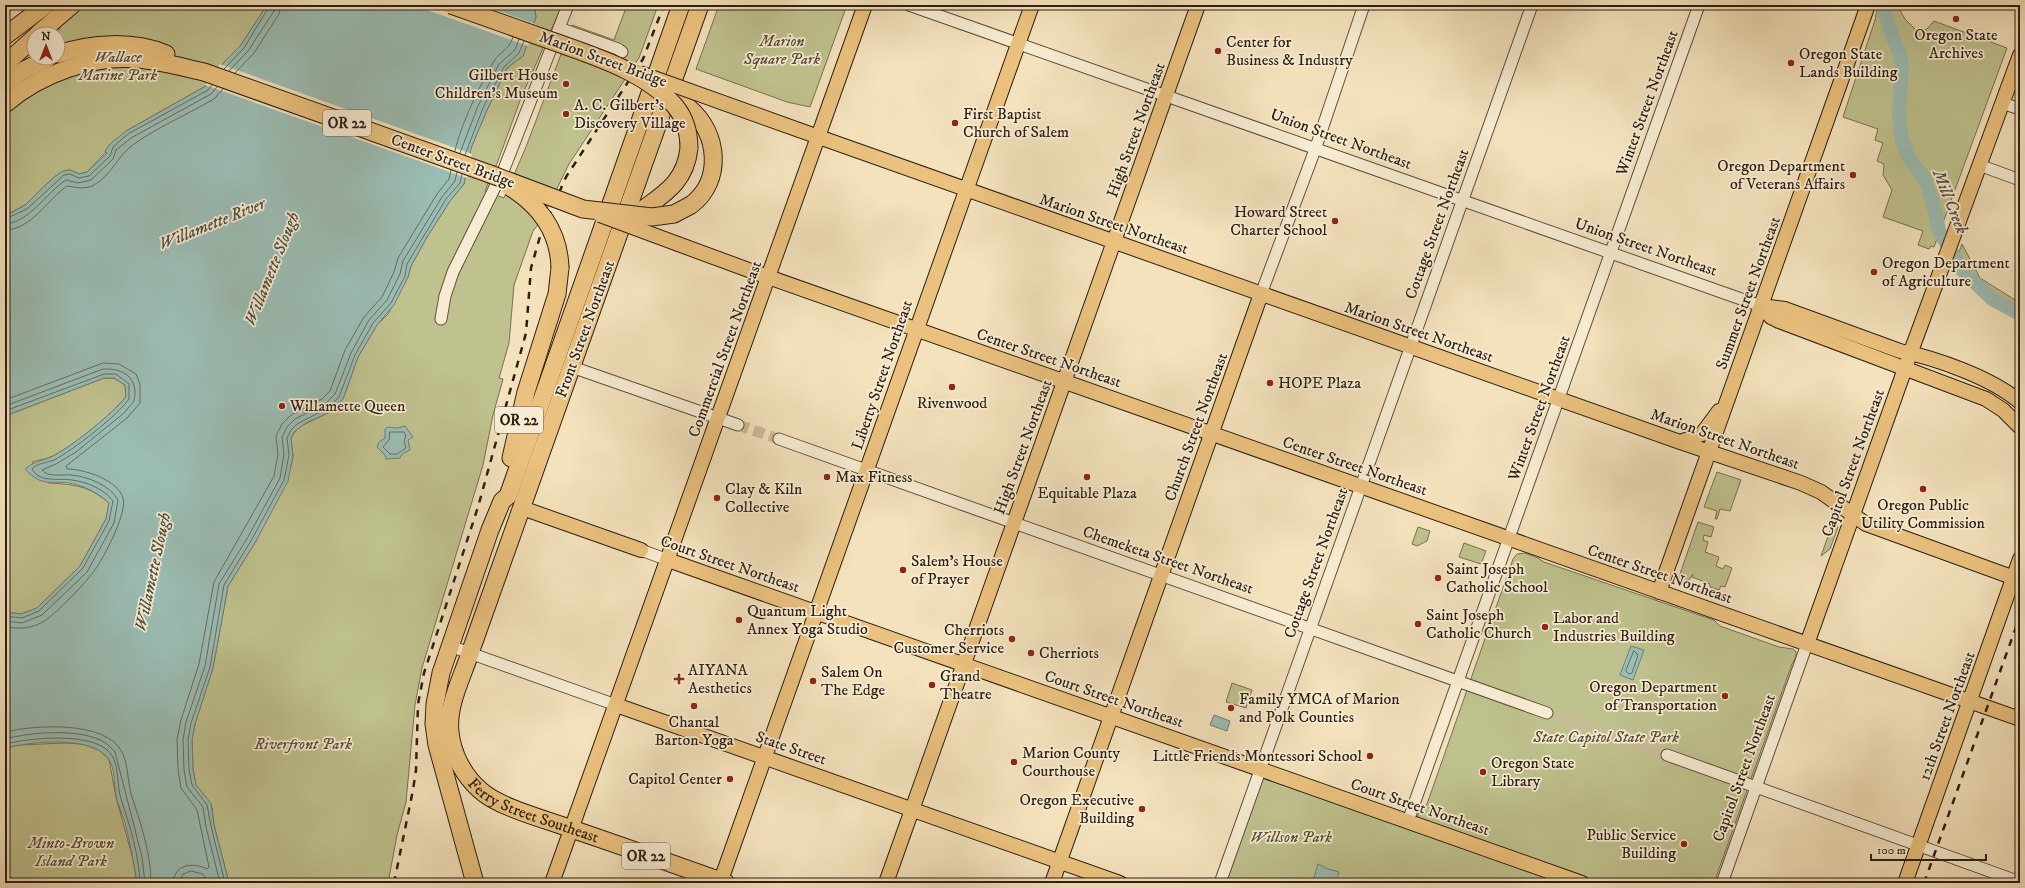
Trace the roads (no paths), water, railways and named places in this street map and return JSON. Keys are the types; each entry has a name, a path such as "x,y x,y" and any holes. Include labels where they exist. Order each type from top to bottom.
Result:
{"highway":[{"path":"5,36 46,5"},
{"path":"47,26 72,5"},
{"name":"Marion Street Bridge","path":"451,5 621,59"},
{"name":"Front Street Northeast","path":"450,646 502,501 508,496 682,5"},
{"name":"Front Street Northeast","path":"470,653 622,228 625,212 700,5"},
{"path":"5,64 26,45"},
{"name":"Center Street Bridge","path":"66,52 92,46 138,46 159,51 204,72 490,174 583,209"},
{"name":"Center Street Bridge","path":"5,104 22,90 66,70 109,60 137,59 204,72"},
{"name":"OR 22","path":"621,59 675,106 686,125 689,148 685,168 674,185 642,209 622,228"},
{"path":"5,83 32,66"},
{"path":"583,209 652,217 674,214 691,205 705,191 711,178 714,166 712,146 706,128 684,105 667,97"},
{"name":"OR 22","path":"490,174 518,192 544,215 557,245 560,268 557,294 526,392 517,437 501,493 502,501"},
{"name":"OR 22","path":"450,646 437,686 434,724 437,745 475,883"},
{"name":"Ferry Street Southeast","path":"470,653 453,704 450,718 450,732 453,748 467,777 480,791 489,797 572,829 722,882"}],"main road":[{"name":"Commercial Street Northeast","path":"552,883 668,560 729,422 752,322 865,5"},
{"name":"Liberty Street Northeast","path":"722,882 764,757 1032,5"},
{"name":"High Street Northeast","path":"886,883 1198,5"},
{"name":"Summer Street Northeast","path":"1659,592 1868,7"},
{"name":"Capitol Street Northeast","path":"1806,644 1910,353 1943,268 2020,55"},
{"name":"Marion Street Bridge","path":"621,59 799,130"},
{"name":"Marion Street Northeast","path":"799,130 1680,442 1710,450 1812,487 1866,524 2018,581"},
{"name":"Center Street Bridge","path":"583,209 678,244"},
{"name":"Center Street Northeast","path":"678,244 766,282 916,330 2020,720"},
{"name":"Church Street Northeast","path":"1052,883 1261,294"},
{"name":"Union Street Northeast","path":"1761,306 1771,317 1779,321 1905,367 1986,399 2003,410 2020,427"},
{"name":"Union Street Northeast","path":"1761,306 1785,309 1872,341 1982,378 2005,390 2020,402"},
{"path":"1831,340 1833,336 1837,334 1860,342 1872,341"},
{"path":"1680,442 1704,432 1729,397"},
{"name":"Court Street Northeast","path":"522,508 640,550"},
{"name":"Court Street Northeast","path":"668,560 1582,883"},
{"name":"12th Street Northeast","path":"1914,883 1923,847 2018,581 2020,560"},
{"path":"936,654 958,679"},
{"name":"State Street","path":"616,705 1120,883"},
{"name":"12th Street Northeast","path":"1905,883 1923,847"}],"street":[{"path":"441,319 445,296 453,272 504,169 568,5"},
{"name":"Union Street Northeast","path":"909,5 1166,96 1316,147 1761,306"},
{"name":"Church Street Northeast","path":"1261,294 1316,147 1364,5"},
{"name":"Cottage Street Northeast","path":"1220,883 1532,5"},
{"name":"Winter Street Northeast","path":"1408,821 1699,5"},
{"path":"559,28 618,49 621,59"},
{"path":"2002,103 2020,109"},
{"path":"1980,165 2020,180"},
{"path":"572,367 729,422"},
{"name":"Chemeketa Street Northeast","path":"779,439 1547,712"},
{"name":"Court Street Northeast","path":"640,550 668,560"},
{"name":"Capitol Street Northeast","path":"1722,883 1806,644"},
{"name":"State Street","path":"450,646 616,705"},
{"path":"1666,755 1756,786 2020,882"}],"water":[{"path":"267,5 534,5 536,17 523,56 507,68 487,110 471,148 464,184 450,201 427,237 411,266 408,277 394,305 377,325 358,357 343,399 330,412 306,423 294,432 291,438 293,456 288,481 256,541 228,586 213,668 195,724 192,740 193,769 196,785 211,803 214,825 229,883 208,883 190,880 187,883 137,883 127,830 116,796 112,766 108,758 99,751 88,746 74,743 44,742 5,748 5,612 21,614 37,608 80,566 106,519 109,503 93,491 84,487 74,484 43,481 31,475 25,469 28,466 53,456 71,445 102,421 126,397 125,385 114,378 104,378 5,416 5,216 25,205 54,177 63,171 70,170 79,174 87,172 107,153 105,151 110,144 126,131 206,86 225,61 241,45"},
{"path":"405,426 413,437 408,440 410,450 402,454 400,458 386,459 385,455 377,447 379,442 385,438 385,429 387,427 398,428"},
{"path":"1631,646 1644,650 1633,680 1620,675"},
{"path":"1214,715 1230,721 1227,731 1210,725"},
{"path":"1318,864 1339,872 1336,883 1314,878"}],"waterway":[{"name":"Mill Creek","path":"1883,5 1891,33 1900,55 1902,66 1899,112 1901,137 1908,157 1925,179 1936,215 1939,231 1962,270 1992,299 2020,314"}],"tunnel":[{"path":"738,425 779,439"},
{"path":"1547,713 1667,755"}],"railway":[{"path":"394,883 416,770 418,704 424,673 478,507 526,333 531,268 541,233 566,177 643,59 664,5"},
{"path":"1924,883 2020,616"}],"place":[{"name":"Oregon State Archives","path":"1956,19"},
{"name":"Center for Business & Industry","path":"1218,51"},
{"name":"Oregon State Lands Building","path":"1791,63"},
{"name":"Gilbert House Children's Museum","path":"566,84"},
{"name":"A. C. Gilbert's Discovery Village","path":"566,114"},
{"name":"First Baptist Church of Salem","path":"955,123"},
{"name":"Oregon Department of Veterans Affairs","path":"1853,175"},
{"name":"Howard Street Charter School","path":"1335,221"},
{"name":"Oregon Department of Agriculture","path":"1874,272"},
{"name":"HOPE Plaza","path":"1270,383"},
{"name":"Rivenwood","path":"952,387"},
{"name":"Willamette Queen","path":"282,406"},
{"name":"Max Fitness","path":"827,477"},
{"name":"Equitable Plaza","path":"1087,477"},
{"name":"Oregon Public Utility Commission","path":"1923,489"},
{"name":"Clay & Kiln Collective","path":"717,498"},
{"name":"Salem's House of Prayer","path":"903,570"},
{"name":"Saint Joseph Catholic School","path":"1438,578"},
{"name":"Quantum Light Annex Yoga Studio","path":"739,620"},
{"name":"Saint Joseph Catholic Church","path":"1418,624"},
{"name":"Labor and Industries Building","path":"1545,627"},
{"name":"Cherriots Customer Service","path":"1012,639"},
{"name":"Cherriots","path":"1031,653"},
{"name":"AIYANA Aesthetics","path":"679,679"},
{"name":"Salem On The Edge","path":"813,681"},
{"name":"Grand Theatre","path":"932,685"},
{"name":"Oregon Department of Transportation","path":"1725,696"},
{"name":"Chantal Barton Yoga","path":"694,706"},
{"name":"Family YMCA of Marion and Polk Counties","path":"1231,708"},
{"name":"Little Friends Montessori School","path":"1370,756"},
{"name":"Marion County Courthouse","path":"1014,762"},
{"name":"Oregon State Library","path":"1483,772"},
{"name":"Capitol Center","path":"730,779"},
{"name":"Oregon Executive Building","path":"1142,809"},
{"name":"Public Service Building","path":"1684,844"}],"park label":[{"name":"Marion Square Park","path":"782,50"},
{"name":"Wallace Marine Park","path":"118,66"},
{"name":"State Capitol State Park","path":"1606,737"},
{"name":"Riverfront Park","path":"303,744"},
{"name":"Willson Park","path":"1291,837"},
{"name":"Minto-Brown Island Park","path":"71,852"}],"water label":[{"name":"Willamette River","path":"212,224"},
{"name":"Willamette Slough","path":"272,269"},
{"name":"Willamette Slough","path":"153,572"}]}
